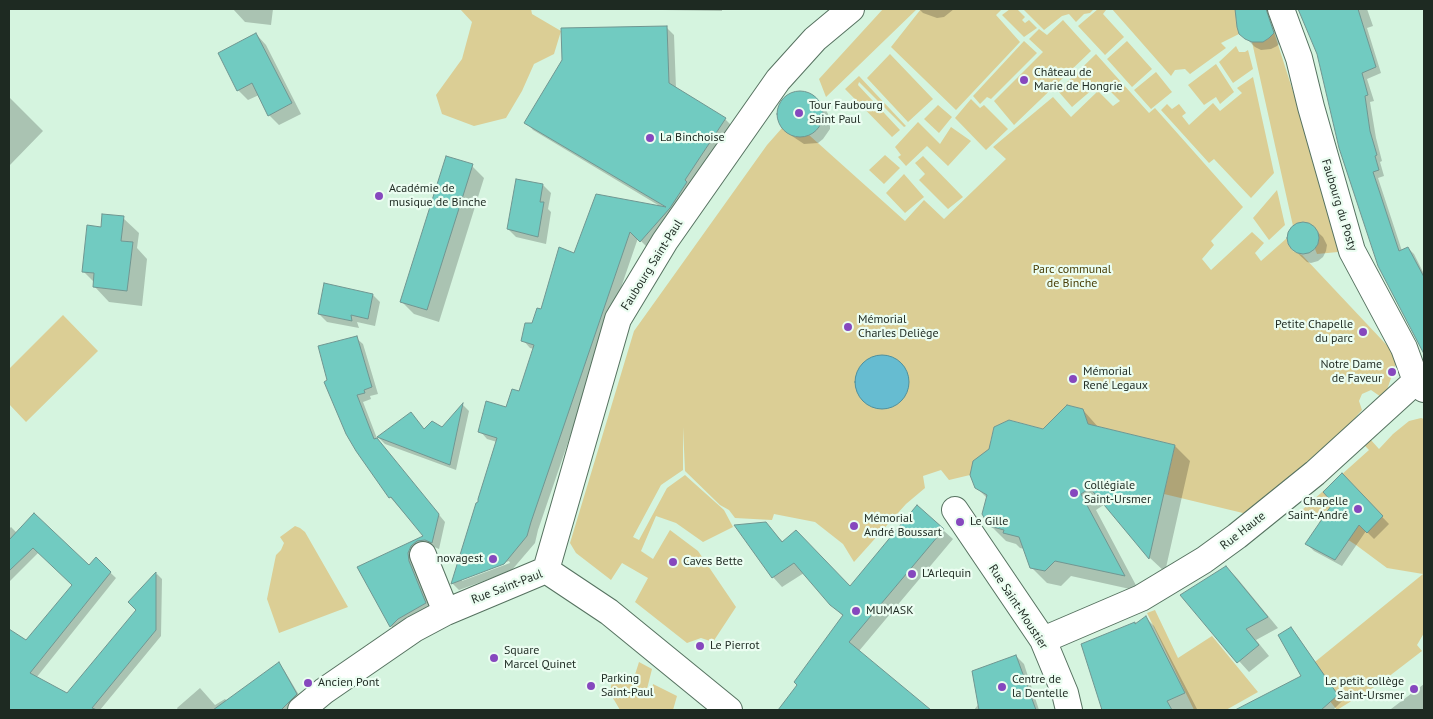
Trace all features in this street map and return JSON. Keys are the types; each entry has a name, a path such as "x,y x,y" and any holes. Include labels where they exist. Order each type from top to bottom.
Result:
{"street":[{"name":"Faubourg Saint-Paul","path":"546,570 618,319 665,241 778,80 815,39 851,9"},
{"name":"Faubourg du Posty","path":"1281,9 1299,58 1352,251 1404,348 1420,385"},
{"name":"Rue Haute","path":"1043,640 1141,598 1204,560 1315,473 1420,385"},
{"name":"Rue Saint-Moustier","path":"955,510 1043,640 1065,693 1069,710"},
{"path":"423,556 446,612"},
{"name":"Rue Saint-Paul","path":"301,710 324,691 406,634 446,612 546,570 609,612 729,710"}],"green space":[{"path":"460,9 531,9 532,14 561,31 554,54 534,64 522,91 506,118 474,126 442,114 436,95 462,59 472,22"},
{"path":"883,9 917,9 826,97 819,79"},
{"path":"921,9 1002,9 996,15 1020,42 956,110 891,47"},
{"path":"1010,9 1017,9 1025,17 1022,20 1025,23 1029,20 1037,28 1024,37 1002,15"},
{"path":"1023,9 1094,9 1090,13 1084,14 1076,22 1069,14 1062,16 1044,30"},
{"path":"1098,9 1106,10 1103,14 1124,37 1105,55 1078,26"},
{"path":"1112,9 1241,9 1236,15 1239,34 1221,43 1226,48 1190,74 1185,69 1175,70 1171,76"},
{"path":"1063,20 1091,51 1014,125 994,101 1043,52 1029,39 1039,29 1047,35"},
{"path":"1274,32 1343,248 1338,252 1317,254 1315,249 1319,236 1314,227 1304,222 1293,226 1252,42 1263,42"},
{"path":"1024,41 1037,53 991,99 987,97 980,104 973,96"},
{"path":"1127,41 1152,69 1132,87 1107,59"},
{"path":"1236,46 1239,52 1248,50 1253,69 1233,83 1219,62"},
{"path":"890,54 933,99 908,122 867,78"},
{"name":"Parc communal de Binche","path":"1096,54 1149,113 1155,108 1243,207 1211,241 1214,245 1202,259 1211,270 1252,232 1264,243 1255,253 1261,261 1287,238 1287,242 1293,251 1302,255 1398,357 1384,399 1371,390 1362,394 1359,401 1362,410 1353,420 1379,449 1409,421 1424,419 1424,633 1417,645 1422,651 1379,684 1337,710 1305,670 1423,574 1387,568 1356,545 1302,510 1369,450 1347,427 1247,514 1164,494 1175,445 1088,424 1083,409 1067,405 1051,431 1010,420 994,427 990,443 998,450 970,475 949,480 941,470 923,476 925,488 906,504 854,562 843,544 815,522 774,514 772,520 735,518 729,510 720,505 685,471 683,427 683,470 661,485 633,537 639,540 667,488 685,475 724,510 733,527 703,542 676,523 656,516 641,551 653,559 670,530 698,551 736,607 713,642 701,638 687,643 635,602 648,578 622,563 611,580 576,553 570,543 634,331 767,145 782,128 795,137 809,135 905,221 924,200 944,219 1006,159 993,147 1053,97 1071,117 1098,91 1113,106 1120,101 1101,82 1072,107 1058,91"},
{"path":"1216,64 1234,92 1220,104 1216,97 1204,105 1188,85"},
{"path":"1156,72 1172,92 1151,109 1134,90"},
{"path":"859,76 906,126 904,127 859,82 858,85 900,130 892,137 845,89"},
{"path":"1253,77 1274,173 1251,198 1214,159 1209,163 1161,110 1167,104 1172,109 1179,104 1186,113 1182,116 1189,125 1213,103 1220,111 1242,93 1237,88"},
{"path":"971,99 980,108 984,105 1008,129 986,150 955,118"},
{"path":"938,105 952,117 939,133 924,119"},
{"path":"918,122 940,144 951,127 971,141 948,166 927,146 906,166 898,157 901,155 895,147"},
{"path":"885,155 900,168 884,184 869,170"},
{"path":"923,156 963,197 948,209 919,180 925,174 915,163"},
{"path":"904,174 924,197 905,213 886,193"},
{"path":"1277,190 1285,225 1269,240 1253,218"},
{"path":"63,315 98,351 26,422 9,404 9,369"},
{"path":"295,526 305,532 348,607 279,633 267,599 276,555 284,543 280,537"},
{"path":"1155,610 1178,658 1212,636 1258,692 1226,710 1194,710 1147,613"},
{"path":"639,662 652,669 647,689 652,691 653,684 677,696 673,710 620,710 610,693 612,680 632,684"}],"water":[{"path":"877,355 887,355 897,359 905,367 909,382 905,397 897,405 887,409 877,409 867,405 859,397 855,387 855,377 859,367 867,359"}],"building":[{"path":"1235,9 1266,9 1274,33 1263,42 1252,42 1245,39 1239,34"},
{"path":"1298,9 1358,9 1376,67 1362,73 1368,95 1365,96 1370,131 1379,170 1373,172 1399,251 1408,247 1424,277 1424,354 1378,266 1339,148 1317,54"},
{"path":"667,26 669,83 726,118 685,180 687,182 670,208 640,242 630,232 527,536 504,564 451,584 497,438 478,432 486,401 506,407 512,389 519,391 534,345 521,341 525,323 532,323 537,308 541,309 559,247 574,253 596,194 666,207 524,123 562,60 561,28"},
{"path":"256,33 292,103 268,116 252,83 237,91 218,53"},
{"name":"Tour Faubourg Saint Paul","path":"800,91 813,95 819,101 823,114 819,127 813,133 800,137 787,133 781,127 777,114 781,101 787,95"},
{"path":"446,156 473,164 427,310 400,302"},
{"path":"516,179 543,184 540,202 544,202 538,237 507,229"},
{"path":"102,214 124,216 121,241 133,242 127,291 93,287 94,273 82,272 87,225 101,227"},
{"path":"1303,222 1309,223 1314,227 1318,232 1318,244 1314,249 1309,253 1303,254 1297,253 1292,249 1288,244 1287,238 1288,232 1292,227 1297,223"},
{"path":"324,283 373,294 368,319 351,315 352,321 318,314"},
{"path":"357,336 372,387 364,390 365,393 357,395 374,439 377,438 439,514 432,543 425,540 417,541 411,546 408,553 409,561 426,603 398,619 390,627 357,567 423,536 391,497 389,498 356,451 346,434 324,382 327,380 318,346"},
{"path":"463,403 450,465 377,437 411,412 424,429 432,421 442,427"},
{"name":"Collégiale Saint-Ursmer","path":"1067,405 1083,409 1088,424 1175,445 1149,559 1090,488 1081,494 1125,576 1055,561 1045,571 1030,568 1019,537 1003,533 1004,530 989,526 982,514 987,495 975,488 970,475 973,461 989,449 994,427 1009,420 1043,429"},
{"path":"1342,473 1383,516 1367,533 1359,525 1335,560 1305,544 1333,503 1323,492"},
{"name":"MUMASK","path":"917,505 944,529 849,642 931,710 778,710 797,685 794,682 843,615 830,605 794,563 772,578 734,525 766,522 782,542 796,530 850,586"},
{"path":"34,513 89,565 96,557 111,572 30,673 67,693 136,610 128,602 156,572 156,630 92,708 97,710 9,710 9,629 26,640 72,585 33,548 9,571 9,540"},
{"path":"1226,566 1268,617 1246,629 1259,645 1237,663 1180,595"},
{"path":"1146,616 1185,693 1167,701 1172,710 1102,710 1081,644 1135,622 1135,624"},
{"path":"1291,627 1338,695 1321,710 1235,710 1301,676 1278,635"},
{"name":"Centre de la Dentelle","path":"1016,655 1036,710 979,710 972,671"},
{"path":"279,662 297,694 281,710 213,710"}],"place":[{"name":"Château de Marie de Hongrie","path":"1024,80"},
{"name":"Tour Faubourg Saint Paul","path":"799,113"},
{"name":"La Binchoise","path":"650,138"},
{"name":"Académie de musique de Binche","path":"379,196"},
{"name":"Mémorial Charles Deliège","path":"848,327"},
{"name":"Petite Chapelle du parc","path":"1363,332"},
{"name":"Notre Dame de Faveur","path":"1392,372"},
{"name":"Mémorial René Legaux","path":"1073,379"},
{"name":"Collégiale Saint-Ursmer","path":"1074,493"},
{"name":"Chapelle Saint-André","path":"1358,509"},
{"name":"Le Gille","path":"960,522"},
{"name":"Mémorial André Boussart","path":"854,526"},
{"name":"novagest","path":"493,559"},
{"name":"Caves Bette","path":"673,562"},
{"name":"L'Arlequin","path":"912,574"},
{"name":"MUMASK","path":"856,611"},
{"name":"Le Pierrot","path":"700,646"},
{"name":"Square Marcel Quinet","path":"494,658"},
{"name":"Ancien Pont","path":"308,683"},
{"name":"Parking Saint-Paul","path":"591,686"},
{"name":"Centre de la Dentelle","path":"1002,687"},
{"name":"Le petit collège Saint-Ursmer","path":"1414,689"}]}
